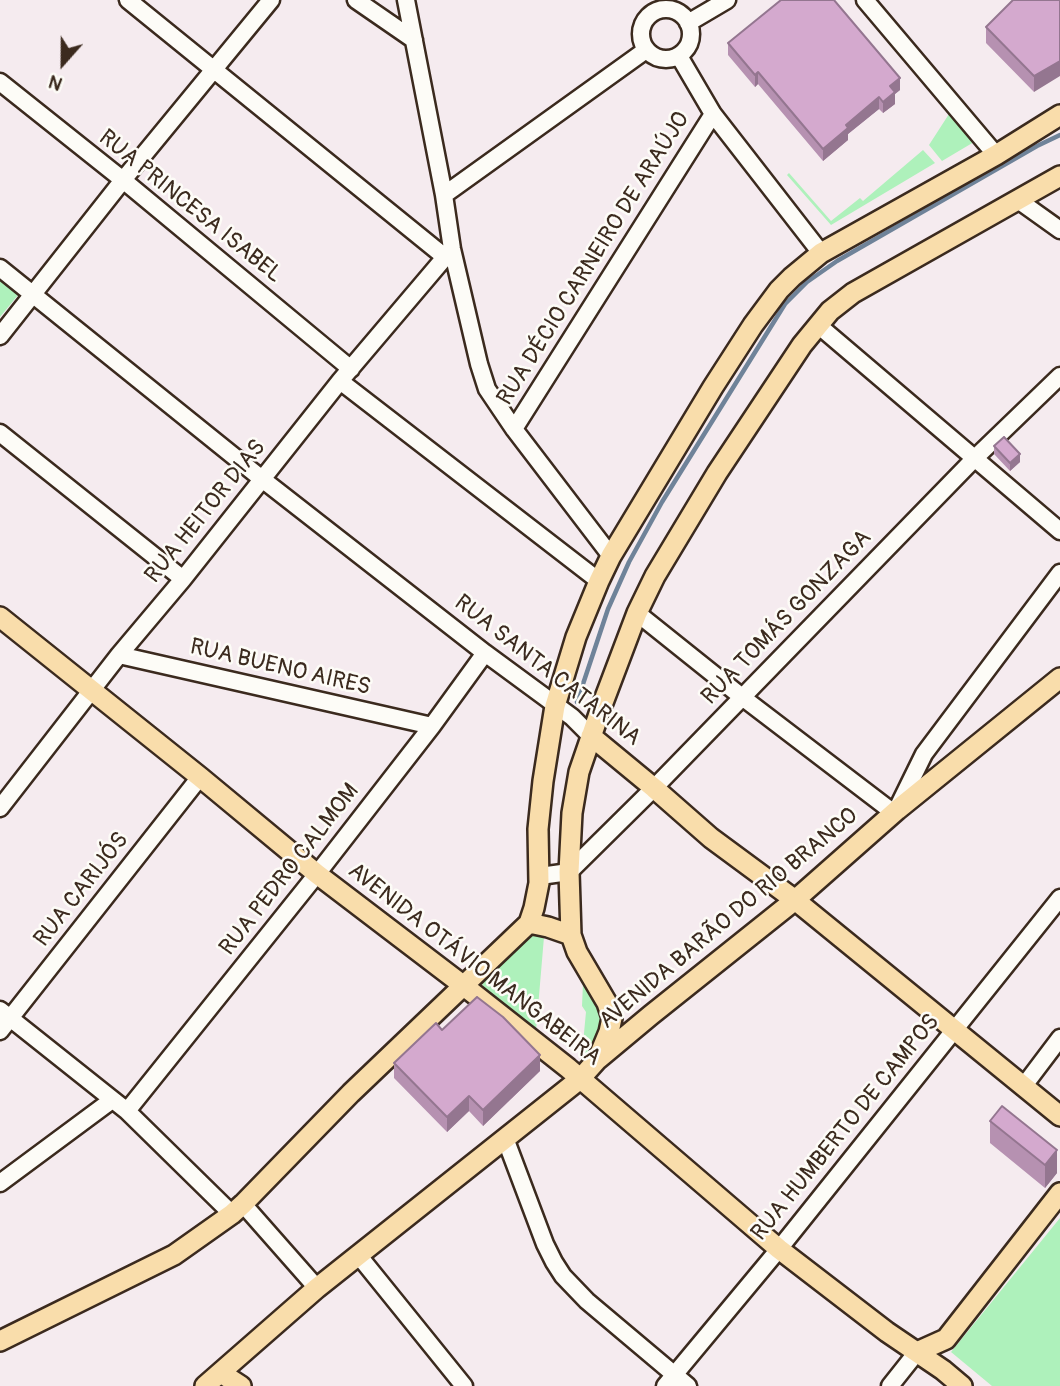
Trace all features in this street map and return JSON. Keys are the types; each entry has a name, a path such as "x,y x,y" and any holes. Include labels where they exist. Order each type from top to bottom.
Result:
{"main road":[{"path":"0,1340 174,1255 238,1209 351,1093 529,923 540,876 538,830 555,706 576,637 611,556 753,325 779,290 821,253 996,155 1060,115"},
{"path":"597,1060 611,1023 607,1003 570,935 572,813 579,772 591,736 637,612 655,576 717,473 802,345 838,303 1060,176"},
{"name":"AVENIDA OTÁVIO MANGABEIRA","path":"0,617 317,874 580,1079 779,1249 962,1386"},
{"name":"AVENIDA BARÃO DO RIO BRANCO","path":"205,1386 317,1288 580,1079 597,1060 795,900 895,812 1060,678"},
{"name":"RUA SANTA CATARINA","path":"591,736 711,838 795,900 1060,1116"},
{"path":"529,923 570,935"},
{"path":"607,1003 626,1011 651,1015"},
{"path":"917,1352 946,1339 1060,1194"},
{"path":"943,1370 946,1339"},
{"path":"221,1373 241,1386"}],"street":[{"path":"128,0 449,253"},
{"path":"0,336 123,180 271,0"},
{"path":"356,0 414,40"},
{"path":"406,0 444,195 449,253 487,389 514,429 611,556"},
{"path":"688,23 727,0"},
{"path":"864,0 996,155"},
{"path":"650,6 681,14 688,23 691,37 685,51 671,59 653,56 642,43 640,34 650,6"},
{"path":"444,195 646,50"},
{"path":"679,55 713,114 821,253"},
{"name":"RUA PRINCESA ISABEL","path":"0,82 351,369"},
{"name":"RUA DÉCIO CARNEIRO DE ARAÚJO","path":"514,429 713,114"},
{"path":"1018,200 1060,230"},
{"name":"RUA HEITOR DIAS","path":"0,808 119,655 183,579 340,381 449,253"},
{"name":"RUA SANTA CATARINA","path":"0,268 262,479 485,653 572,717 591,736"},
{"path":"818,325 1060,531"},
{"name":"RUA TOMÁS GONZAGA","path":"569,873 975,458 1060,376"},
{"path":"340,381 599,581"},
{"path":"0,433 183,579"},
{"path":"637,612 742,697 895,812 924,754 1060,573"},
{"name":"RUA PEDRO CALMOM","path":"127,1111 317,874 485,653"},
{"name":"RUA BUENO AIRES","path":"119,655 432,726"},
{"name":"RUA CARIJÓS","path":"3,1020 200,777"},
{"path":"540,876 569,873"},
{"name":"RUA HUMBERTO DE CAMPOS","path":"670,1380 779,1249 1060,898"},
{"path":"3,1020 127,1111 238,1209 317,1288"},
{"path":"1023,1087 1060,1038"},
{"path":"0,1183 112,1100"},
{"path":"505,1138 545,1244 564,1276 670,1380 688,1386"},
{"path":"359,1256 464,1386"},
{"path":"890,1386 917,1352"}],"green space":[{"path":"949,114 974,142 942,161 929,145"},
{"path":"923,150 935,163 831,225 787,175 789,173 831,221 860,198 863,201"},
{"path":"0,271 23,289 0,317"},
{"path":"529,931 544,937 536,1031 483,987 481,980"},
{"path":"583,983 607,1010 602,1043 590,1052 582,1054 586,1012 582,1006"},
{"path":"1060,1218 1060,1386 992,1386 951,1352"}],"building":[{"path":"781,0 834,0 900,78 890,86 895,92 883,102 879,97 823,149 758,72 755,75 728,43"},
{"path":"1013,0 1060,0 1060,61 1034,76 986,27"},
{"path":"1004,437 1020,454 1010,463 994,446"},
{"path":"477,997 503,1017 540,1055 483,1110 469,1096 447,1117 394,1063 436,1023 442,1030"},
{"path":"1002,1106 1057,1150 1045,1165 990,1121"}],"waterway":[{"path":"577,702 608,609 629,562 662,502 785,304 807,282 837,261 1060,135"}]}
